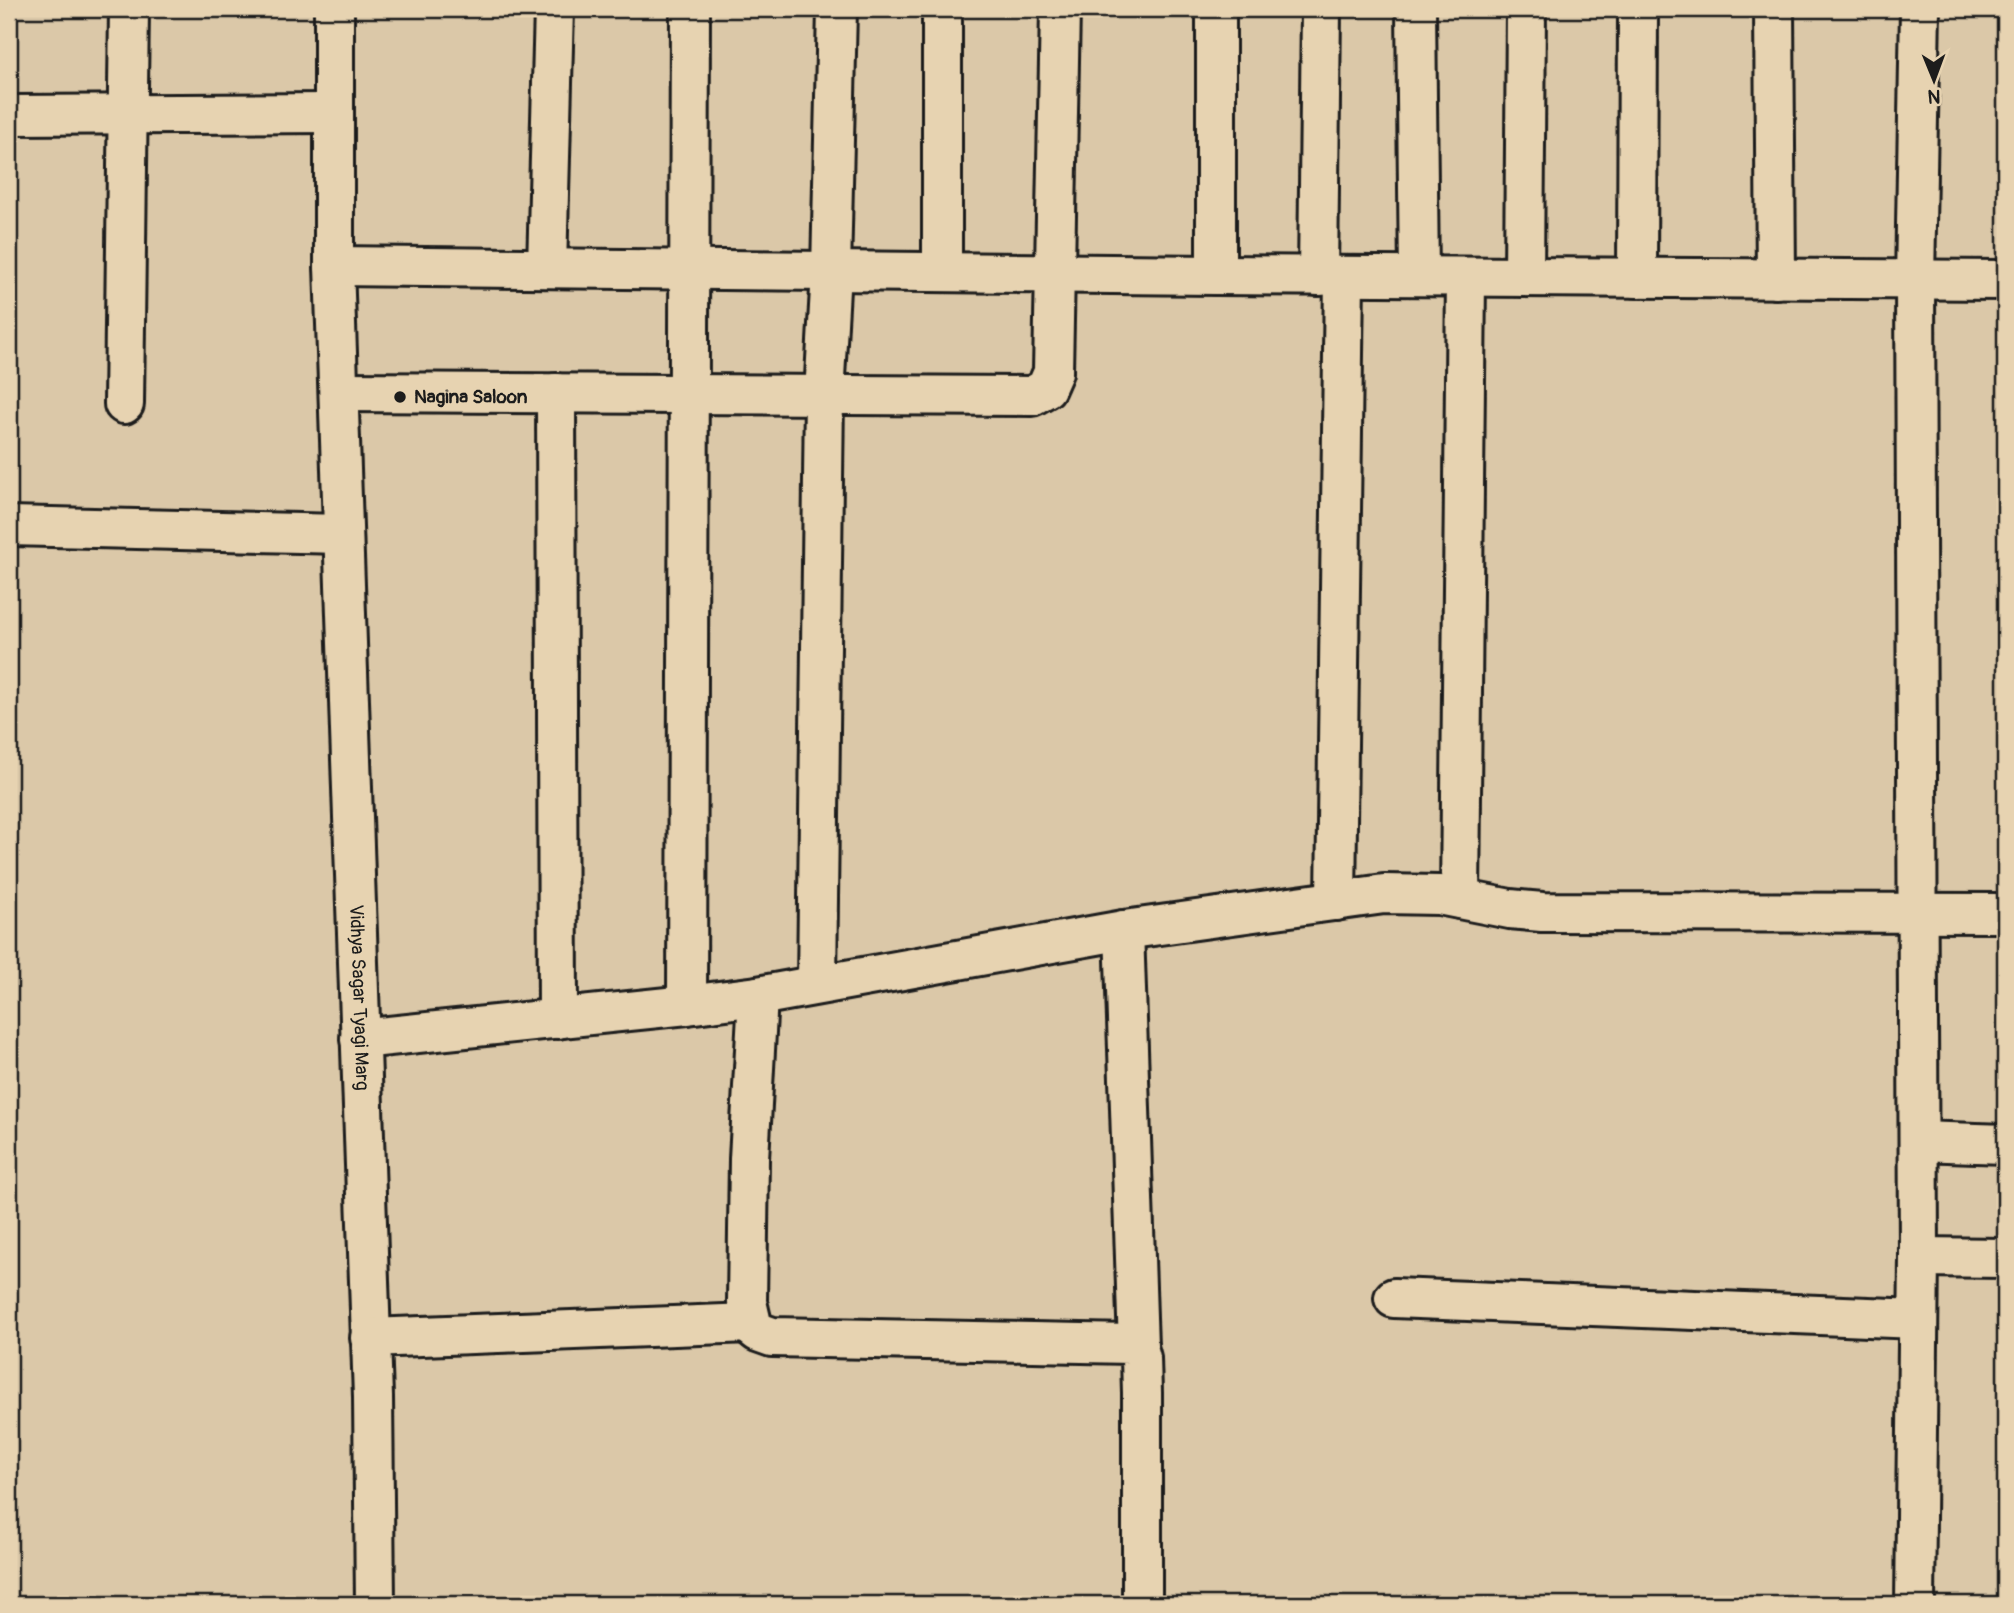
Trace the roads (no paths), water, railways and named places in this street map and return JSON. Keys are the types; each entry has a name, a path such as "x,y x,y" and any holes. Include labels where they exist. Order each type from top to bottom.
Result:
{"street":[{"path":"124,404 129,9"},
{"name":"Vidhya Sagar Tyagi Marg","path":"334,9 334,266 370,1338 375,1604"},
{"path":"547,268 554,9"},
{"path":"687,1005 690,9"},
{"path":"817,984 824,395 831,271 837,9"},
{"path":"942,9 942,272"},
{"path":"339,392 1032,396 1046,388 1053,372 1060,9"},
{"path":"1216,9 1216,275"},
{"path":"1321,9 1331,276 1336,901"},
{"path":"1416,9 1419,276"},
{"path":"1524,277 1526,9"},
{"path":"1637,278 1638,9"},
{"path":"1774,9 1776,279"},
{"path":"1915,1604 1919,1141 1915,280 1920,9"},
{"path":"9,115 333,113"},
{"path":"334,266 2005,280"},
{"path":"1460,899 1466,277"},
{"path":"556,393 558,1019"},
{"path":"9,526 343,534"},
{"path":"360,1039 758,996 1124,930 1384,894 1439,895 1510,909 1542,912 2005,913"},
{"path":"1124,930 1138,1347 1142,1393 1142,1604"},
{"path":"758,996 749,1159 747,1302 750,1323 758,1332 772,1337 1131,1344 1138,1347"},
{"path":"1919,1141 2005,1144"},
{"path":"1919,1257 2005,1258"},
{"path":"1394,1298 1918,1318"},
{"path":"370,1338 750,1323"}],"place":[{"name":"Nagina Saloon","path":"400,397"}]}
